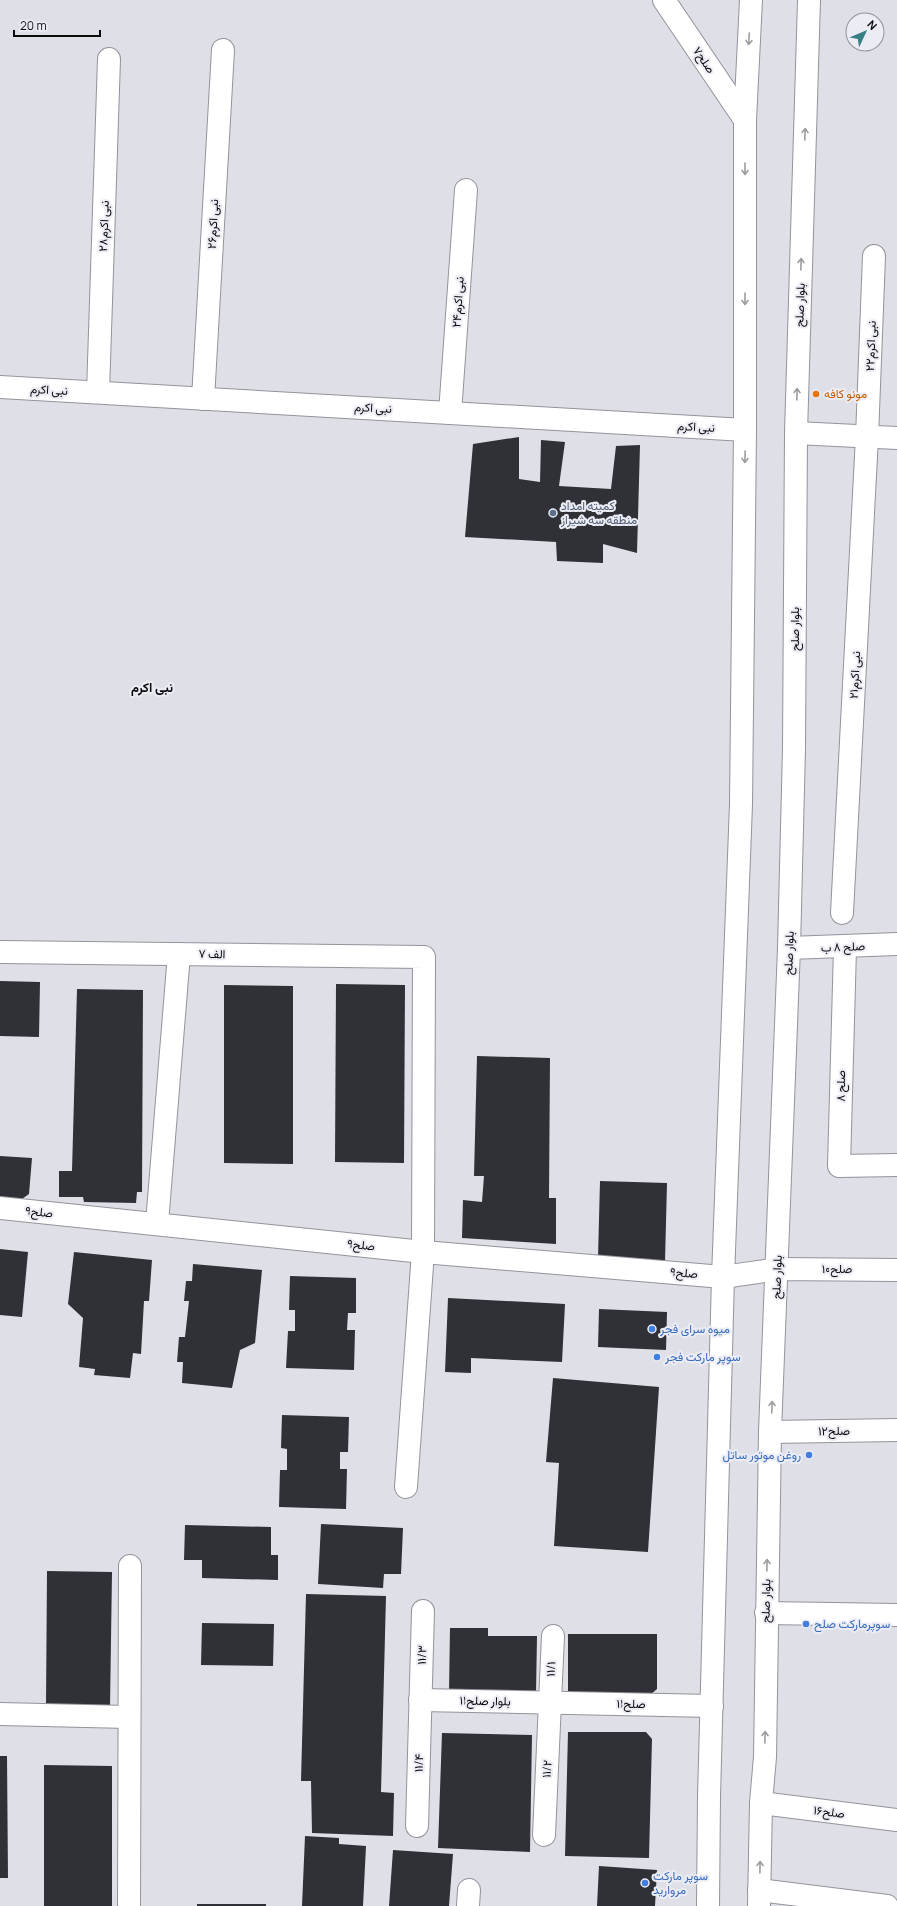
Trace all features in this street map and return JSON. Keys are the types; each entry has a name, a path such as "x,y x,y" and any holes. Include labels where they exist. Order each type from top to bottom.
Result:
{"street":[{"name":"صلح۷","path":"664,0 745,120"},
{"path":"708,1906 724,1277 741,804 745,430 745,120 751,0"},
{"name":"بلوار صلح","path":"759,1898 761,1803 765,1757 766,1613 770,1432 778,1269 789,948 794,748 796,433 809,0"},
{"name":"نبی اکرم۲۶","path":"203,399 223,50"},
{"name":"نبی اکرم۲۸","path":"98,392 109,59"},
{"name":"نبی اکرم۲۴","path":"450,413 466,190"},
{"name":"نبی اکرم۲۲","path":"867,436 874,256"},
{"name":"نبی اکرم","path":"0,387 745,430"},
{"path":"796,433 897,438"},
{"name":"نبی اکرم۲۱","path":"842,913 867,436"},
{"name":"صلح ۸ ب","path":"789,948 845,948 897,944"},
{"name":"۸ صلح","path":"845,948 839,1166 897,1164"},
{"name":"۷ الف","path":"0,952 424,957 423,1252"},
{"path":"157,1224 179,954"},
{"name":"صلح۹","path":"0,1208 423,1252 724,1277 778,1269"},
{"path":"406,1487 423,1252"},
{"name":"صلح۱۰","path":"778,1269 897,1270"},
{"name":"صلح۱۲","path":"770,1432 897,1430"},
{"path":"129,1906 130,1566"},
{"name":"۱۱/۳","path":"420,1700 423,1611"},
{"path":"766,1613 897,1615"},
{"name":"۱۱/۱","path":"550,1703 553,1636"},
{"name":"بلوار صلح۱۱","path":"420,1700 550,1703"},
{"name":"۱۱/۴","path":"417,1826 420,1700"},
{"name":"صلح۱۱","path":"550,1703 712,1706"},
{"name":"۱۱/۲","path":"544,1835 550,1703"},
{"path":"0,1714 129,1717"},
{"name":"صلح۱۶","path":"761,1803 897,1820"},
{"path":"759,1898 887,1906"}],"building":[{"name":"کمیته امداد منطقه سه شیراز","path":"519,437 519,479 540,482 541,440 565,442 559,486 611,489 616,446 640,445 637,553 603,544 603,563 557,561 556,542 465,537 473,444"},
{"path":"0,981 40,982 39,1037 0,1036"},
{"path":"336,984 405,985 404,1163 335,1162"},
{"path":"224,985 293,986 293,1164 224,1163"},
{"path":"77,989 143,990 142,1192 137,1192 136,1203 84,1202 83,1197 59,1197 59,1171 72,1171"},
{"path":"477,1056 550,1058 549,1198 556,1198 556,1244 462,1238 463,1200 482,1202 484,1176 474,1176"},
{"path":"0,1156 32,1158 29,1194 22,1199 0,1197"},
{"path":"600,1181 667,1183 665,1261 598,1258"},
{"path":"0,1249 28,1252 22,1317 0,1315"},
{"path":"74,1252 152,1260 149,1301 144,1301 141,1354 133,1353 130,1378 94,1375 95,1369 79,1367 83,1318 68,1304"},
{"path":"193,1264 262,1270 255,1343 240,1350 232,1388 182,1383 183,1362 177,1362 179,1337 185,1337 189,1301 184,1301 186,1281 192,1281"},
{"path":"290,1276 356,1278 356,1313 348,1313 347,1330 355,1330 354,1370 286,1368 288,1331 295,1331 295,1310 289,1310"},
{"path":"448,1298 565,1304 562,1362 471,1358 471,1373 445,1372"},
{"path":"599,1309 667,1312 666,1350 598,1347"},
{"path":"553,1378 659,1387 648,1552 554,1546 559,1463 546,1462"},
{"path":"282,1415 349,1417 348,1452 340,1452 340,1469 347,1469 346,1509 279,1507 280,1470 287,1470 287,1449 281,1448"},
{"path":"321,1524 403,1528 401,1574 384,1574 383,1588 318,1584"},
{"path":"185,1525 271,1527 271,1555 278,1555 278,1580 202,1578 202,1560 184,1560"},
{"path":"47,1571 112,1572 110,1707 46,1705"},
{"path":"306,1594 386,1596 381,1792 394,1793 393,1836 312,1833 311,1781 301,1781"},
{"path":"202,1623 274,1624 273,1666 201,1665"},
{"path":"450,1628 488,1628 488,1636 537,1636 536,1694 449,1692"},
{"path":"568,1634 657,1634 657,1689 650,1695 568,1694"},
{"path":"568,1732 646,1732 652,1739 649,1858 565,1856"},
{"path":"442,1733 532,1735 530,1852 438,1848"},
{"path":"0,1756 7,1756 8,1878 0,1878"},
{"path":"44,1765 112,1766 112,1906 44,1906"},
{"path":"305,1836 339,1838 339,1844 366,1846 363,1906 302,1906"},
{"path":"393,1850 453,1854 449,1906 389,1906"},
{"path":"599,1866 657,1870 655,1906 597,1906"},
{"path":"197,1904 266,1904 266,1906 197,1906"}],"place":[{"name":"مونو کافه","path":"816,394"},
{"name":"کمیته امداد منطقه سه شیراز","path":"553,513"},
{"name":"میوه سرای فجر","path":"652,1329"},
{"name":"سوپر مارکت فجر","path":"657,1357"},
{"name":"روغن موتور ساتل","path":"809,1455"},
{"name":"سوپرمارکت صلح","path":"806,1624"},
{"name":"سوپر مارکت مروارید","path":"645,1883"}],"district":[{"name":"نبی اکرم","path":"152,687"}]}
